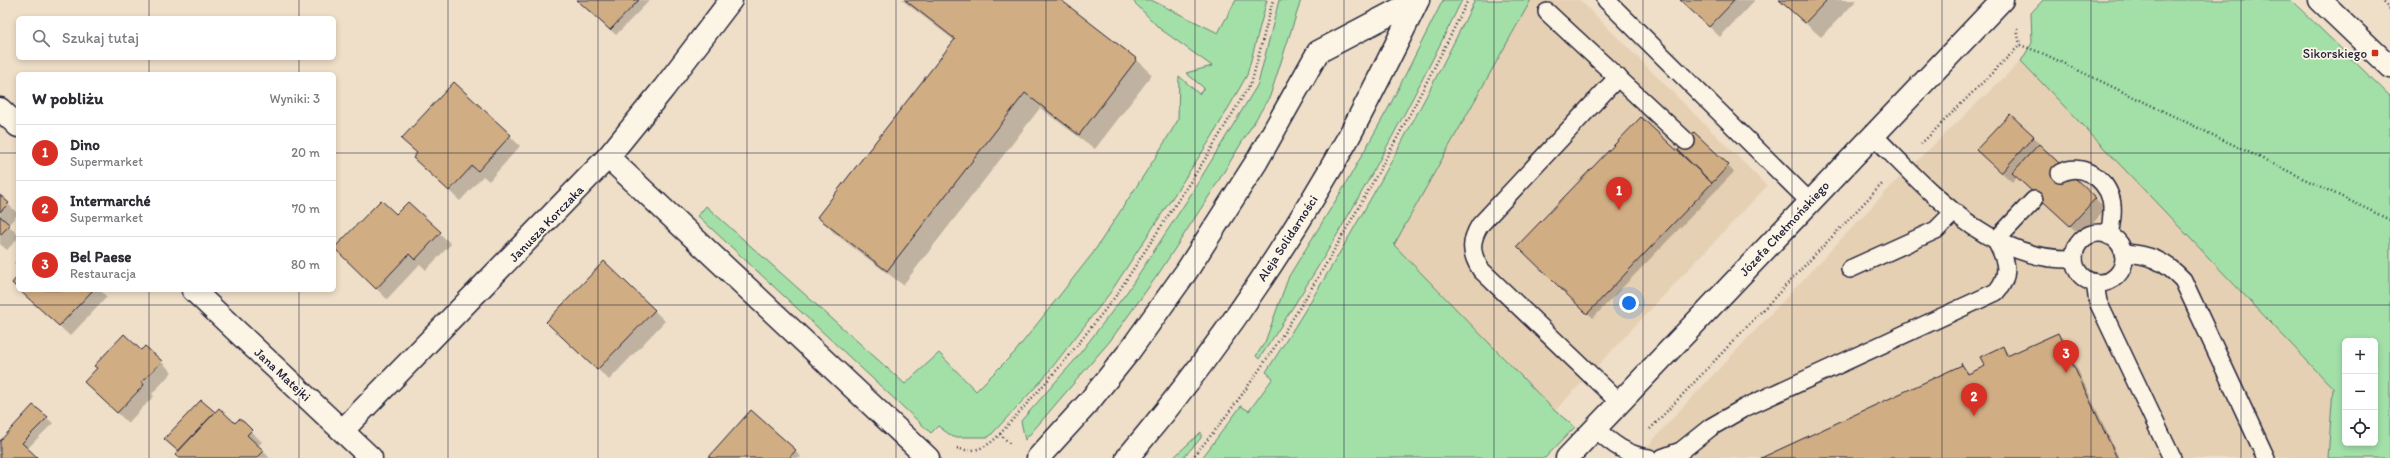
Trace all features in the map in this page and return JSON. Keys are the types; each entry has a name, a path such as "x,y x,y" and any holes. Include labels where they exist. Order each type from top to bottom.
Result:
{"street":[{"name":"Janusza Korczaka","path":"343,430 608,157 664,88 731,0"},
{"path":"1038,458 1088,403 1128,353 1186,272 1258,161 1318,52 1418,0"},
{"name":"Aleja Solidarności","path":"1127,458 1196,371 1236,315 1311,202 1347,139 1418,0"},
{"name":"Józefa Chełmońskiego","path":"1567,458 2002,0"},
{"path":"2320,0 2390,67"},
{"path":"0,109 16,124"},
{"path":"608,157 928,458"},
{"name":"Jana Matejki","path":"195,292 371,458"}],"lane":[{"path":"1606,0 1809,202"},
{"path":"1547,12 1686,140"},
{"path":"1618,77 1480,225 1472,242 1472,251 1481,270 1620,403"},
{"path":"1873,135 1954,212 1996,240 2037,257 2074,259"},
{"path":"2060,173 2073,168 2084,169 2105,187 2112,206 2109,236"},
{"path":"1996,240 2034,200"},
{"path":"1850,269 1936,230 1954,212"},
{"path":"2098,234 2109,236 2119,243 2123,253 2123,266 2115,278 2108,282 2095,283 2083,278 2077,271 2074,259 2077,246 2083,239 2098,234"},
{"path":"1662,458 1667,458 1681,451 1710,427 1744,408 1996,292 2004,280 2007,272 2004,255 1996,240"},
{"path":"2123,253 2139,254 2158,259 2168,265 2183,280 2266,458"},
{"path":"2095,283 2098,302 2172,458"},
{"path":"1596,429 1609,441 1628,453 1650,458"}],"path":[{"path":"980,449 992,443 1063,363 1107,308 1204,162 1252,82 1273,0"},
{"path":"1192,458 1268,359 1291,323 1394,147 1468,0"},
{"path":"2380,0 2390,9"},
{"path":"1628,453 1902,163 2020,44 2042,52 2390,220"},
{"path":"1000,434 1011,445"}],"shaded area":[{"path":"1531,0 1580,0 1767,186 1555,411 1394,245"},
{"path":"2021,61 2333,388 2328,458 1638,458 1666,425 1894,183"}],"green space":[{"path":"1132,0 1151,0 1218,33 1236,0 1267,0 1247,75 1212,137 1110,293 1043,379 989,437 953,437 938,426 931,433 698,216 706,206 905,384 939,353 976,391 1015,352 1093,253 1155,158 1178,120 1179,76 1199,94 1204,88 1186,73 1212,66 1159,28"},
{"path":"1279,0 1301,0 1270,96 1211,193 1159,273 1110,341 1025,440 1021,421 1074,361 1127,292 1188,199 1258,84"},
{"path":"1443,0 1462,0 1416,92 1367,183 1315,272 1259,359 1256,356 1265,342 1289,276 1344,187 1389,107"},
{"path":"1475,0 1531,0 1394,245 1555,411 1575,427 1545,458 1202,458 1241,406 1249,411 1273,378 1266,372 1323,281 1376,189 1427,95"},
{"path":"2043,0 2291,0 2390,96 2390,458 2328,458 2333,388 2021,61 2032,43 2031,13"},
{"path":"1201,432 1201,438 1183,458 1173,458"}],"building":[{"path":"577,0 639,0 610,30"},
{"path":"905,0 1061,0 1137,59 1079,135 1025,93 887,271 817,217 955,39"},
{"path":"1680,0 1735,0 1709,27"},
{"path":"1779,0 1827,0 1805,23"},
{"path":"454,82 511,135 478,171 472,166 449,191 413,158 417,153 401,139"},
{"path":"2010,114 2034,136 2001,173 1976,150"},
{"path":"1641,117 1712,183 1587,314 1517,246"},
{"path":"1694,132 1729,165 1712,183 1678,150"},
{"path":"2039,144 2096,198 2070,226 2012,173"},
{"path":"0,195 9,203 0,212"},
{"path":"381,200 396,214 408,202 441,232 415,260 409,254 376,289 336,250 336,246"},
{"path":"0,216 10,225 0,235"},
{"path":"604,261 655,310 597,370 546,322"},
{"path":"16,278 16,287 12,283"},
{"path":"21,292 91,292 59,326"},
{"path":"2058,333 2117,458 1761,458 1962,365 1961,363 1968,374 1985,366 1980,357 2003,346 2007,356"},
{"path":"124,334 141,350 145,346 162,361 142,382 144,385 117,413 84,382 97,368 94,366"},
{"path":"201,400 215,412 178,451 164,439"},
{"path":"33,405 48,417 22,443 38,458 0,458 0,441"},
{"path":"219,408 235,423 239,419 244,422 252,430 247,435 264,451 257,458 178,458 175,455"},
{"path":"751,410 796,450 789,458 708,458"}],"place":[{"name":"Sikorskiego","path":"2375,53"},
{"name":"Dino","path":"1619,210"},
{"name":"Bel Paese","path":"2066,373"},
{"name":"Intermarché","path":"1974,416"}]}
